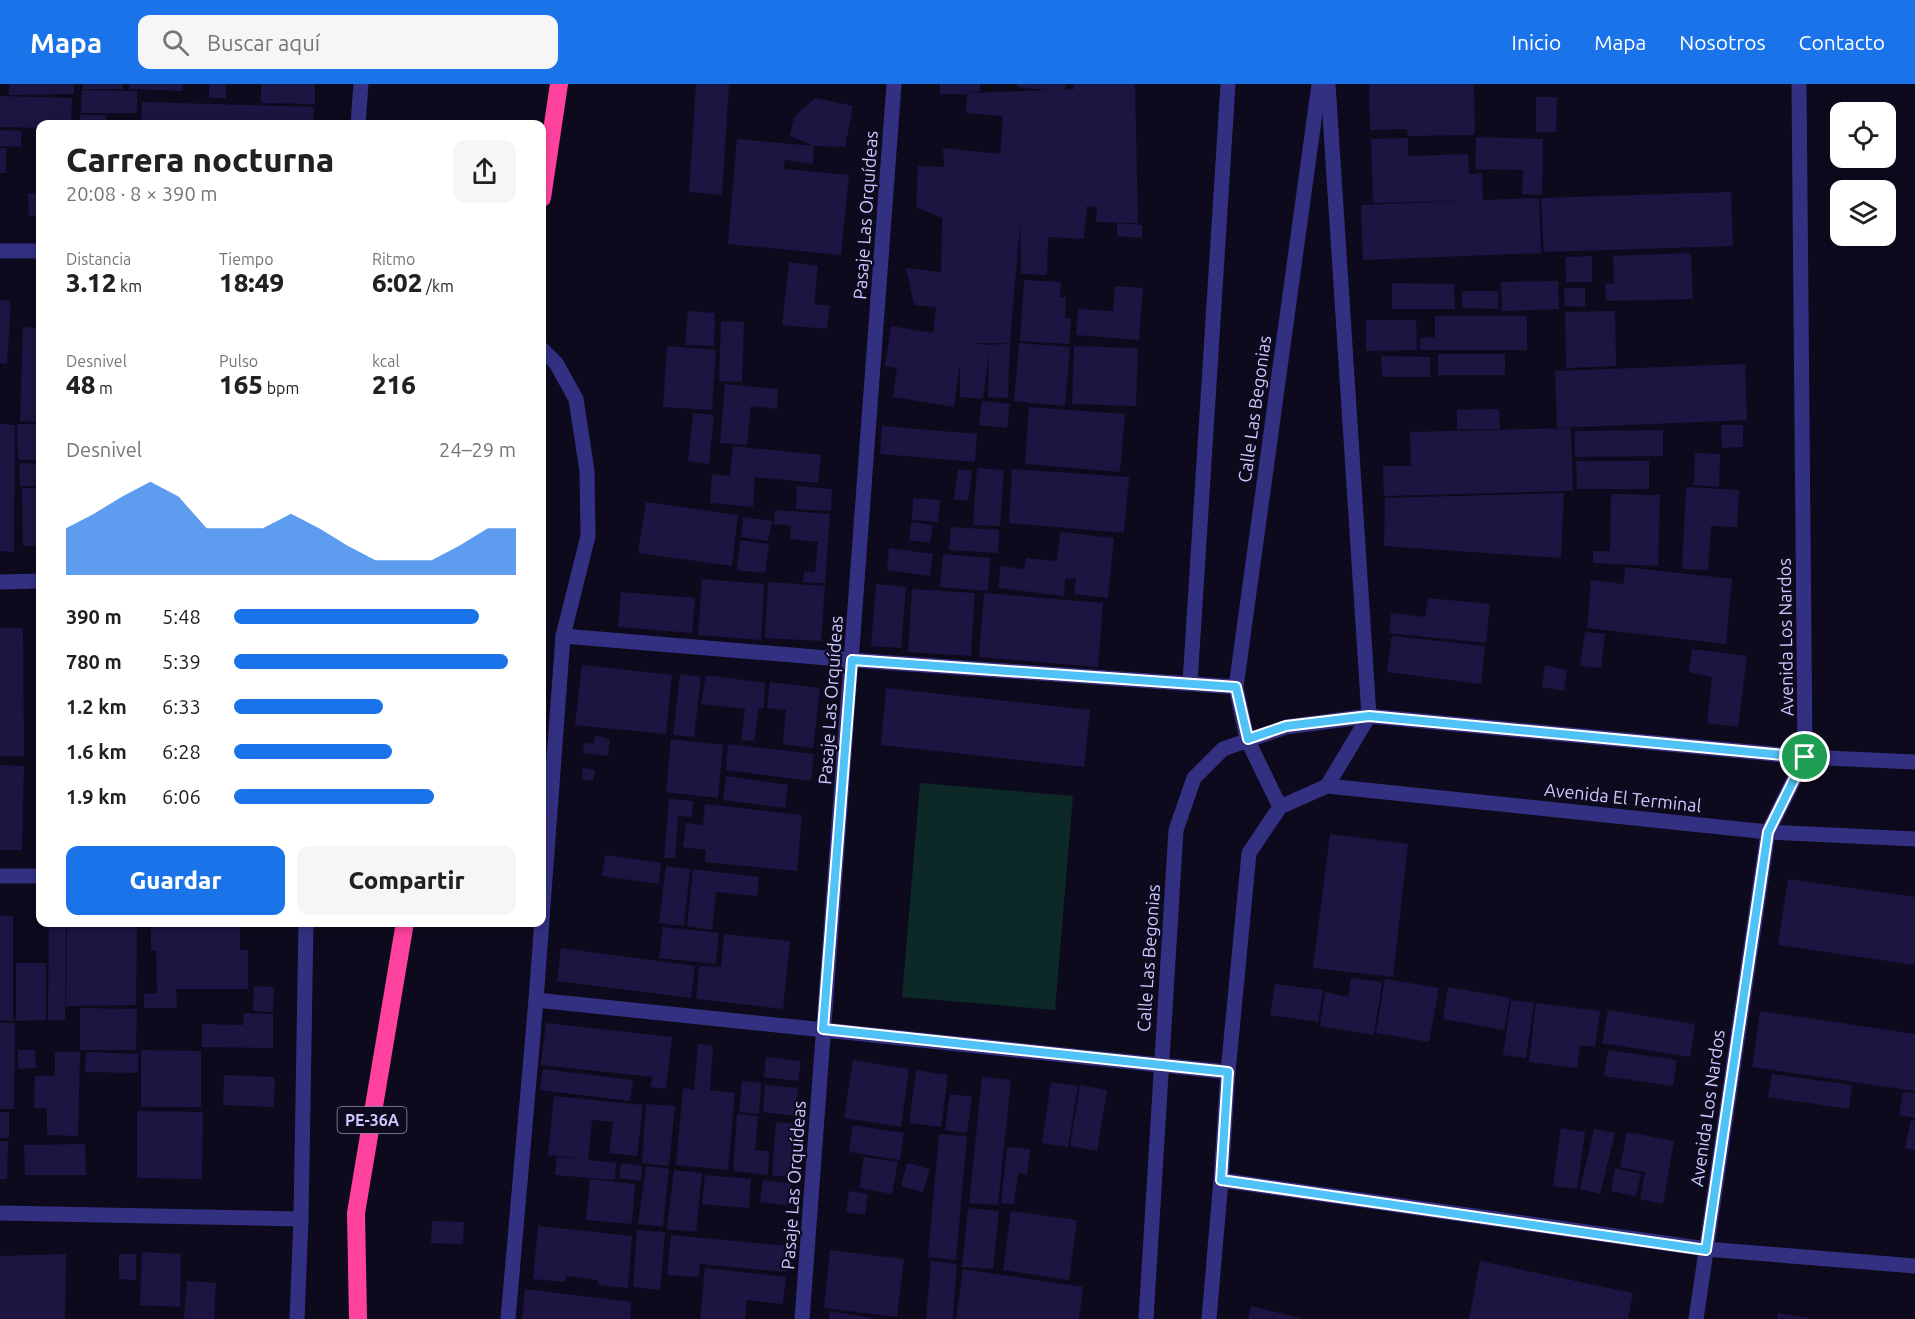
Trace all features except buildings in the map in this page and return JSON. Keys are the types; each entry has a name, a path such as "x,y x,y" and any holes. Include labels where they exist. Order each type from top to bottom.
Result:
{"highway":[{"path":"546,173 560,84"},
{"name":"PE-36A","path":"358,1319 357,1213 404,927"}],"street":[{"path":"358,120 361,84"},
{"name":"Pasaje Las Orquídeas","path":"802,1319 894,84"},
{"path":"1190,683 1227,84"},
{"name":"Calle Las Begonias","path":"1280,807 1248,739 1236,687 1319,84"},
{"path":"1209,1319 1228,1072 1249,853 1280,807 1327,786 1369,716 1328,84"},
{"name":"Avenida Los Nardos","path":"1696,1319 1768,832 1805,757 1798,84"},
{"path":"0,251 36,251"},
{"path":"546,353 556,363 576,399 586,471 588,536 563,636 546,865"},
{"path":"0,582 36,581"},
{"path":"563,636 852,660 1236,687"},
{"path":"1369,716 1805,757 1915,762"},
{"name":"Calle Las Begonias","path":"1146,1319 1176,830 1194,778 1223,749 1248,739 1286,726 1369,716"},
{"name":"Avenida El Terminal","path":"1327,786 1768,832 1915,839"},
{"path":"0,876 36,876"},
{"path":"297,1319 306,927"},
{"path":"508,1319 541,927"},
{"path":"536,1000 1228,1072"},
{"path":"1221,1180 1706,1250 1915,1266"},
{"path":"0,1213 301,1219"}],"green space":[{"path":"920,783 1073,796 1055,1010 902,997"}],"route":[{"path":"852,660 1236,687 1248,739 1286,726 1369,716 1805,757 1768,832 1706,1250 1221,1180 1228,1072 823,1029 852,660"}]}
